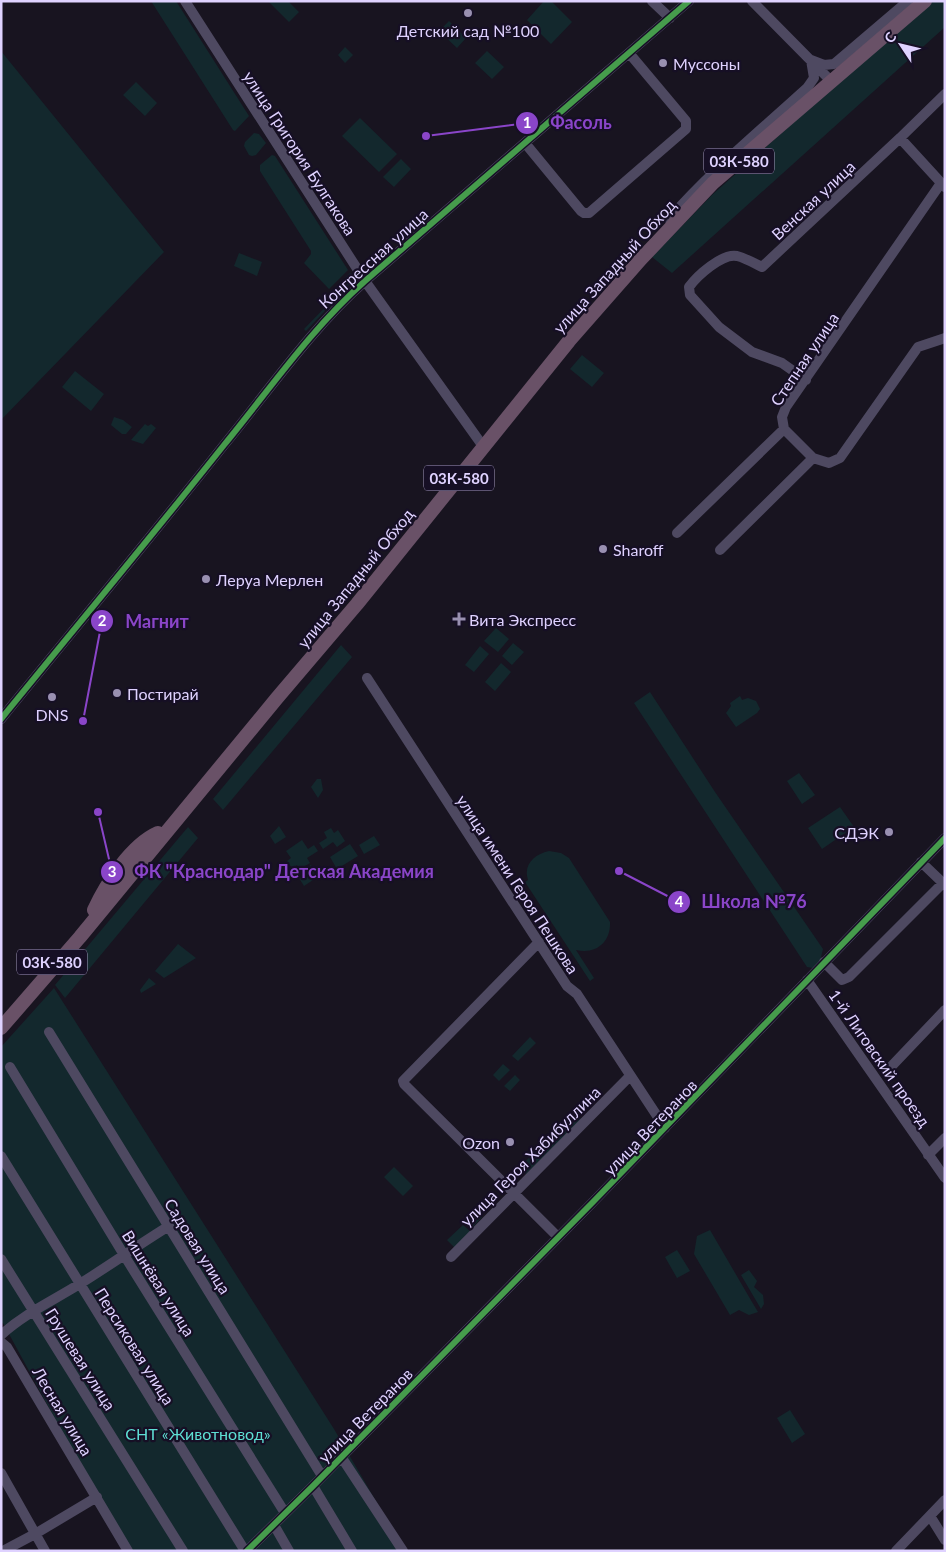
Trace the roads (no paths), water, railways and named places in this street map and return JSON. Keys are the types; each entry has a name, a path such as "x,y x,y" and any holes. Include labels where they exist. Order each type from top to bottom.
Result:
{"highway":[{"name":"улица Западный Обход","path":"1,1028 80,937 357,604 569,341 641,259 713,183 913,1"},
{"name":"улица Западный Обход","path":"1,1022 586,314 669,219 737,155 925,1"}],"street":[{"name":"улица Григория Булгакова","path":"185,1 365,281 480,442"},
{"path":"652,1 670,18"},
{"name":"Конгрессная улица","path":"1,719 224,446 308,338 365,281 689,1"},
{"path":"752,1 829,79"},
{"path":"811,60 824,65 834,64 908,1"},
{"path":"525,143 581,211 589,213 686,129 686,121 629,53"},
{"path":"669,219 693,191 728,158 808,88 814,78 811,60"},
{"name":"Венская улица","path":"806,380 782,363 752,352 718,326 690,296 689,287 697,277 724,258 735,255 762,266 945,94"},
{"path":"900,138 943,185"},
{"name":"Степная улица","path":"677,533 784,429 782,417 786,407 943,185"},
{"path":"784,429 813,458 829,463 840,458 918,347 945,338"},
{"path":"720,550 813,458"},
{"name":"улица имени Героя Пешкова","path":"367,678 567,986 577,994 664,1128"},
{"name":"улица Ветеранов","path":"322,1476 945,840"},
{"path":"825,964 842,980 849,978 944,884 922,862"},
{"path":"538,942 404,1081 404,1084 558,1237"},
{"name":"улица Ветеранов","path":"322,1476 567,1232 808,981"},
{"name":"1-й Лиговский проезд","path":"808,981 945,1178"},
{"path":"886,1072 945,1010"},
{"name":"Садовая улица","path":"49,1032 322,1476"},
{"name":"Вишнёвая улица","path":"10,1067 124,1255 285,1513"},
{"name":"улица Героя Хабибуллина","path":"451,1257 630,1076"},
{"path":"928,1155 945,1138"},
{"name":"Персиковая улица","path":"1,1156 246,1551"},
{"path":"1,1335 34,1311 169,1226"},
{"name":"Грушевая улица","path":"1,1259 183,1551"},
{"name":"Лесная улица","path":"1,1342 7,1346 128,1551"},
{"path":"342,1458 403,1551"},
{"path":"1,1474 46,1551"},
{"path":"246,1551 322,1476"},
{"path":"313,1486 352,1551"},
{"path":"3,1551 36,1534 97,1497"},
{"path":"896,1551 945,1500"},
{"path":"930,1516 945,1540"},
{"path":"274,1525 289,1551"}],"place":[{"name":"Детский сад №100","path":"468,13"},
{"name":"Муссоны","path":"663,63"},
{"name":"Фасоль","path":"426,136"},
{"name":"Sharoff","path":"603,549"},
{"name":"Леруа Мерлен","path":"206,579"},
{"name":"Вита Экспресс","path":"459,619"},
{"name":"Постирай","path":"117,693"},
{"name":"DNS","path":"52,697"},
{"name":"Магнит","path":"83,721"},
{"name":"ФК \"Краснодар\" Детская Академия","path":"98,812"},
{"name":"СДЭК","path":"889,832"},
{"name":"Школа №76","path":"619,871"},
{"name":"Ozon","path":"510,1142"}],"park label":[{"name":"СНТ «Животновод»","path":"198,1433"}]}
